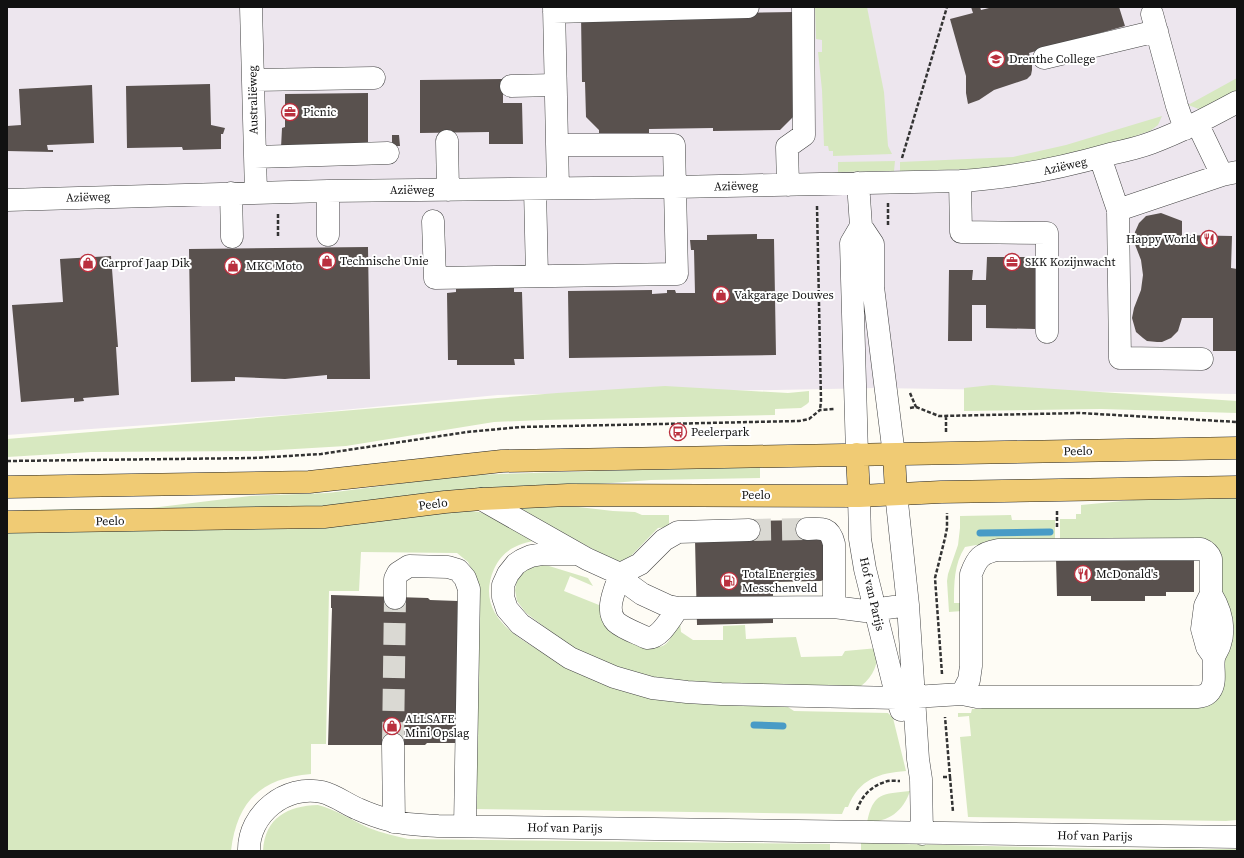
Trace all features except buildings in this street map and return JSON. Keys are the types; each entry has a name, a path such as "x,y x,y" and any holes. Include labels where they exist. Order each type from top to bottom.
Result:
{"main road":[{"name":"Peelo","path":"7,487 309,482 502,460 857,454 894,455 972,452 1237,448"},
{"path":"857,454 859,496"},
{"path":"894,455 896,493"},
{"name":"Peelo","path":"7,522 324,517 480,499 568,495 859,496 896,493 1237,487"}],"street":[{"name":"Australiëweg","path":"251,7 256,193"},
{"path":"558,188 554,10 748,7"},
{"path":"788,185 787,147 804,135 803,7"},
{"path":"1044,58 1154,22 1177,106 1229,174 1118,210"},
{"path":"253,80 374,78"},
{"path":"511,86 555,85"},
{"name":"Aziëweg","path":"7,200 328,191 675,187 960,181 1031,174 1074,165 1151,143 1191,126 1237,102"},
{"path":"447,141 448,190"},
{"path":"433,221 434,278 677,274 674,145 557,146"},
{"path":"255,157 388,153"},
{"path":"1100,157 1118,210 1120,358 1202,359"},
{"path":"960,181 961,232 1047,233 1048,332"},
{"path":"858,183 861,226 873,244 873,287 894,455"},
{"path":"535,189 537,276"},
{"path":"328,191 328,236"},
{"path":"231,193 232,237"},
{"path":"857,454 851,243 861,226"},
{"name":"Hof van Parijs","path":"896,493 908,605 906,698"},
{"name":"Hof van Parijs","path":"859,496 860,539 865,569 876,610 906,698 918,759 922,834"},
{"path":"480,499 578,554 620,574 631,586 642,594 668,606 678,608 834,607 865,611 908,605"},
{"path":"807,529 821,528 830,532 833,538 834,607"},
{"path":"678,608 662,630 652,638 646,638 617,623 612,614 611,604 620,574 640,564 664,540 678,532 749,530"},
{"path":"578,554 543,554 531,556 516,564 508,574 503,585 503,597 507,609 520,624 570,658 614,677 652,688 721,694 906,698 962,694 977,697 1198,697 1206,695 1211,691 1214,685 1214,657 1207,647 1202,629 1205,606 1211,594 1210,554 1201,549 998,550 988,552 981,556 975,563 971,574 971,666 969,680 962,694"},
{"path":"395,598 396,579 398,573 409,566 448,567 458,570 465,578 469,588 465,826"},
{"path":"393,744 394,822"},
{"name":"Hof van Parijs","path":"249,851 251,835 261,815 268,806 283,797 309,790 322,792 357,809 394,822 438,826 1237,838"}],"path":[{"path":"902,158 947,7"},
{"path":"817,184 820,410"},
{"path":"278,210 278,236"},
{"path":"946,416 1080,413 1237,422"},
{"path":"7,461 254,458 321,454 467,432 521,427 780,422"},
{"path":"950,777 954,820 952,834"}],"shaded area":[{"name":"Peelerpark","path":"7,7 1237,7 1237,394 878,388 498,395 301,414 7,435"}],"green space":[{"path":"815,7 867,7 884,92 888,146 892,154 833,156 833,151 829,151 828,146 824,146 822,90 818,52 822,52 822,40 816,39"},
{"path":"1237,78 1237,90 1203,108 1199,109 1188,105"},
{"path":"1162,116 1158,125 1150,131 1115,143 1019,165 975,169 900,171 900,162 1013,157 1066,145"},
{"path":"895,161 894,171 838,172 838,162"},
{"path":"992,385 1237,401 1237,413 1101,409 964,411 964,388"},
{"path":"665,386 788,393 809,391 809,402 801,408 775,409 775,415 494,422 346,446 261,451 91,452 7,457 7,439 557,393"},
{"path":"760,466 760,478 651,480 572,486 355,507 23,515 23,510 151,508 250,496 328,493 466,475"},
{"path":"1237,495 1237,820 968,817 960,737 971,736 969,716 958,717 958,713 971,713 972,709 981,709 987,702 1206,702 1223,604 1216,556 1060,545 1060,519 1076,519 1076,514 1081,514 1081,505 1144,499"},
{"path":"544,503 635,512 642,515 669,515 669,526 658,528 627,560 613,560 510,504"},
{"path":"454,509 479,512 506,520 540,540 519,545 512,548 502,556 494,569 489,585 490,600 495,612 503,624 513,633 539,650 579,672 594,678 782,703 794,711 888,713 893,718 906,771 887,774 871,779 858,790 848,807 845,807 842,814 473,809 475,577 468,562 457,553 361,552 359,591 329,591 326,744 311,744 311,774 293,776 278,781 265,787 254,795 239,818 231,851 7,851 7,531"},
{"path":"1011,515 1012,520 1055,520 1055,545 976,545 965,547 961,553 955,574 954,588 954,603 962,603 962,611 949,612 947,581 958,545 960,516"},
{"path":"539,565 549,566 588,578 593,586 570,576 564,591 604,607 621,633 657,647 661,647 668,642 680,623 681,632 693,640 723,640 723,626 745,625 746,639 796,637 801,657 842,656 845,651 878,648 876,664 872,674 861,686 732,686 633,676 570,646 526,613 517,601 515,590 517,580 524,571"},
{"path":"910,791 903,805 894,814 882,820 867,823 872,805 881,796"},
{"path":"318,805 338,812 369,828 408,839 830,844 830,851 263,851 268,830 273,822 280,816 297,808"},
{"path":"861,843 1108,849 1237,849 1237,851 861,851"}],"waterway":[{"path":"980,533 1050,532"},
{"path":"754,725 783,726"}],"tunnel":[{"path":"749,530 807,529"},
{"path":"393,744 395,598"}],"place":[{"name":"Drenthe College","path":"996,59"},
{"name":"Picnic","path":"290,112"},
{"name":"Happy World","path":"1209,239"},
{"name":"Technische Unie","path":"327,261"},
{"name":"SKK Kozijnwacht","path":"1012,262"},
{"name":"Carprof Jaap Dik","path":"88,263"},
{"name":"MKC Moto","path":"233,266"},
{"name":"Vakgarage Douwes","path":"721,295"},
{"name":"Peelerpark","path":"678,432"},
{"name":"McDonald's","path":"1083,574"},
{"name":"TotalEnergies Messchenveld","path":"729,581"},
{"name":"ALLSAFE Mini Opslag","path":"392,726"}]}
